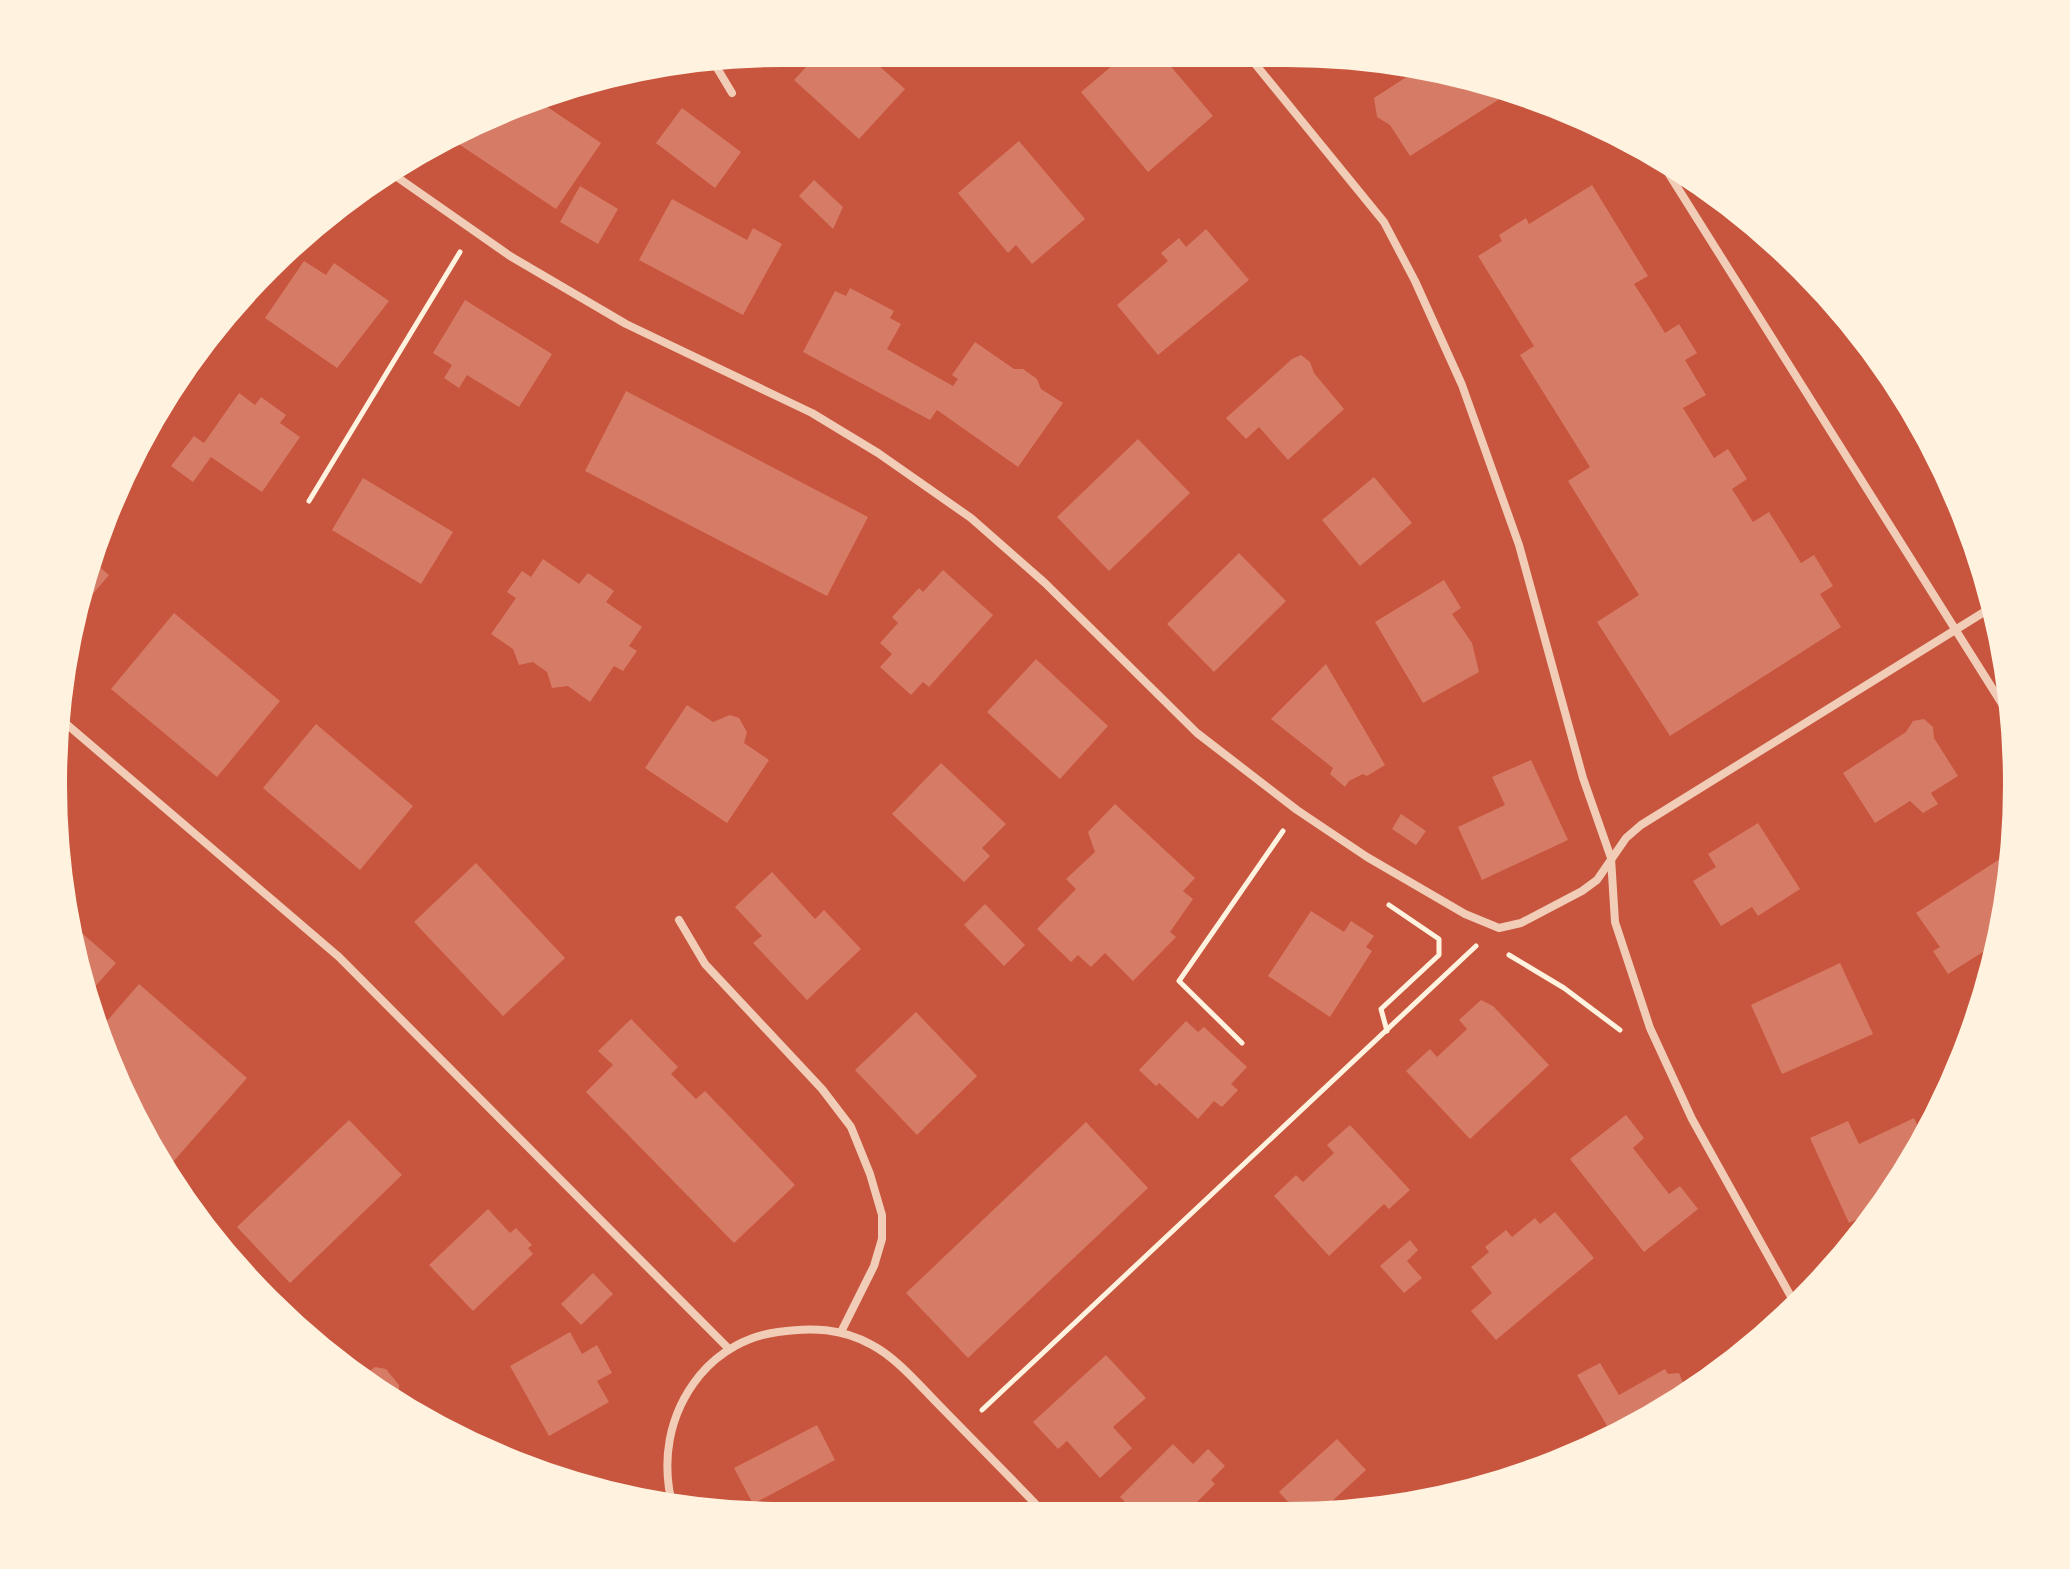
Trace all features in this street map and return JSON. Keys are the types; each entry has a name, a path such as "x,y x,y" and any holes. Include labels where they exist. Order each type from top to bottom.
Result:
{"street":[{"path":"1254,62 1384,222 1415,281 1462,385 1519,545 1583,778 1611,858 1615,922 1650,1028 1692,1119 1792,1299"},
{"path":"716,66 732,93"},
{"path":"1668,172 2003,705"},
{"path":"396,176 473,230 626,324 812,413 878,453 971,518 1045,583 1197,733 1297,810 1367,857 1465,914 1499,928 1521,923 1582,891 1597,880 1611,858 1641,825 1986,611"},
{"path":"65,723 339,957 729,1349"},
{"path":"679,920 705,964 822,1089 851,1127 870,1174 882,1215 882,1239 874,1266 841,1332"},
{"path":"672,1498 666,1468 674,1420 693,1384 729,1349 761,1334 811,1327 841,1332 873,1345 902,1367 1038,1507"}],"path":[{"path":"309,501 473,230"},
{"path":"1242,1043 1179,981 1297,810"},
{"path":"1377,897 1439,939 1439,955 1381,1009 1387,1031"},
{"path":"1479,942 1488,946"},
{"path":"1499,949 1564,988 1622,1032"},
{"path":"981,1411 1472,951"}],"building":[{"path":"803,62 875,62 905,89 859,139 794,80 807,66"},
{"path":"1117,62 1167,62 1213,116 1148,172 1081,92"},
{"path":"1412,74 1504,96 1410,156 1390,125 1377,117 1374,98"},
{"path":"542,104 601,143 556,209 455,142"},
{"path":"682,108 741,152 715,188 656,143"},
{"path":"1019,141 1085,219 1032,264 1016,245 1008,253 958,193"},
{"path":"814,180 843,207 833,229 799,196"},
{"path":"1592,185 1648,276 1634,284 1665,333 1679,324 1697,353 1685,360 1706,395 1683,408 1714,458 1728,449 1747,479 1732,489 1753,522 1769,512 1801,563 1814,555 1833,586 1820,594 1841,627 1670,736 1597,622 1639,595 1568,481 1590,467 1520,355 1534,346 1478,256 1502,241 1499,235 1526,218 1529,224"},
{"path":"580,186 618,209 598,244 560,222"},
{"path":"672,199 747,240 753,228 782,244 743,315 639,260"},
{"path":"1206,229 1249,280 1158,355 1117,305 1168,261 1161,253 1179,238 1186,247"},
{"path":"304,261 326,275 334,263 389,301 337,368 265,318"},
{"path":"850,288 894,311 890,318 901,324 887,349 953,386 958,379 952,375 975,342 1014,369 1023,369 1037,379 1041,389 1063,403 1018,467 937,410 930,420 803,352 835,291 846,296"},
{"path":"465,300 552,354 519,407 467,375 459,388 444,378 452,365 433,353"},
{"path":"1826,305 1855,340 1851,343"},
{"path":"1301,355 1310,362 1314,373 1344,409 1288,460 1259,427 1246,439 1226,418 1292,359"},
{"path":"626,391 868,517 827,596 585,471"},
{"path":"239,393 255,405 261,397 286,415 280,423 300,437 262,492 211,457 193,482 171,466 194,436 204,443"},
{"path":"1138,439 1190,493 1109,571 1057,517"},
{"path":"1374,477 1412,523 1360,566 1322,520"},
{"path":"363,478 453,532 421,584 332,530"},
{"path":"1941,482 1953,508 1938,484"},
{"path":"1239,553 1286,601 1214,672 1167,624"},
{"path":"543,559 579,584 588,573 614,591 606,602 642,627 629,646 637,651 623,671 614,666 590,702 568,686 552,688 547,672 533,662 519,665 513,649 491,634 516,598 507,592 522,571 531,577"},
{"path":"96,564 109,575 86,602"},
{"path":"943,570 993,615 929,687 923,682 911,695 880,667 892,654 880,643 898,623 892,617 919,588 923,592"},
{"path":"1444,580 1461,608 1452,614 1472,643 1479,672 1423,703 1375,622"},
{"path":"174,613 280,701 217,777 111,689"},
{"path":"1036,659 1108,726 1060,779 987,712"},
{"path":"1326,664 1385,765 1367,776 1363,774 1349,781 1345,787 1330,774 1333,768 1271,719"},
{"path":"687,705 713,722 730,715 739,718 747,732 744,743 769,760 727,823 645,768"},
{"path":"1924,719 1933,727 1934,738 1958,776 1931,793 1938,804 1923,813 1910,801 1875,823 1843,773 1906,732 1913,721"},
{"path":"316,724 413,806 360,870 263,788"},
{"path":"1531,760 1568,840 1482,880 1458,827 1505,805 1492,777"},
{"path":"941,763 1006,824 982,848 990,856 964,882 892,814"},
{"path":"1115,804 1195,878 1183,891 1193,899 1170,932 1176,937 1133,981 1105,953 1091,967 1078,955 1071,962 1037,929 1076,889 1066,879 1095,852 1088,832"},
{"path":"1401,814 1426,831 1416,845 1392,829"},
{"path":"1758,823 1800,889 1758,916 1752,907 1721,926 1693,881 1716,867 1708,854"},
{"path":"2004,858 1988,948 1948,974 1933,951 1940,947 1916,913"},
{"path":"476,863 565,958 503,1016 414,922"},
{"path":"772,872 815,919 824,910 861,949 807,1000 753,943 762,936 735,907"},
{"path":"985,904 1025,945 1004,966 964,925"},
{"path":"1311,911 1344,932 1351,921 1374,936 1366,947 1372,951 1330,1017 1268,976"},
{"path":"77,929 116,963 92,990"},
{"path":"1840,963 1873,1034 1782,1074 1751,1005"},
{"path":"139,984 247,1078 172,1163 159,1146 137,1104 103,1025"},
{"path":"1481,1000 1493,1006 1549,1065 1470,1139 1406,1071 1430,1049 1437,1057 1467,1029 1459,1020"},
{"path":"916,1012 977,1076 917,1135 855,1070"},
{"path":"631,1019 678,1067 671,1074 696,1099 705,1091 795,1185 734,1243 586,1092 613,1065 598,1051"},
{"path":"1186,1021 1198,1032 1204,1027 1247,1067 1231,1084 1238,1090 1222,1107 1214,1101 1198,1119 1159,1083 1156,1086 1139,1070"},
{"path":"1626,1115 1644,1138 1633,1148 1669,1194 1680,1186 1698,1209 1644,1252 1570,1159"},
{"path":"1914,1118 1919,1130 1865,1215 1849,1223 1810,1138 1848,1121 1859,1144"},
{"path":"349,1120 402,1175 290,1283 237,1227"},
{"path":"1086,1122 1148,1188 968,1358 906,1293"},
{"path":"1350,1125 1410,1190 1389,1209 1384,1204 1329,1256 1274,1196 1296,1175 1303,1182 1334,1153 1327,1145"},
{"path":"488,1209 510,1233 516,1228 532,1245 528,1248 533,1254 473,1311 429,1265"},
{"path":"1555,1212 1594,1258 1496,1340 1471,1311 1492,1293 1471,1267 1489,1252 1485,1247 1506,1230 1512,1237 1535,1218 1540,1224"},
{"path":"1410,1240 1418,1250 1407,1261 1422,1278 1404,1293 1380,1266"},
{"path":"593,1273 613,1294 581,1325 561,1304"},
{"path":"570,1332 582,1354 597,1345 612,1373 597,1381 609,1402 549,1436 510,1366"},
{"path":"1106,1355 1146,1398 1113,1427 1132,1448 1100,1478 1067,1441 1058,1449 1033,1422"},
{"path":"1600,1363 1619,1395 1665,1369 1668,1374 1679,1373 1685,1387 1609,1430 1577,1375"},
{"path":"375,1367 386,1369 399,1385 399,1395 383,1385 367,1373"},
{"path":"817,1425 835,1460 753,1504 734,1468"},
{"path":"1337,1439 1366,1470 1328,1505 1292,1507 1279,1492"},
{"path":"1173,1444 1193,1464 1208,1449 1225,1466 1211,1480 1215,1484 1192,1507 1130,1507 1120,1497"}]}
